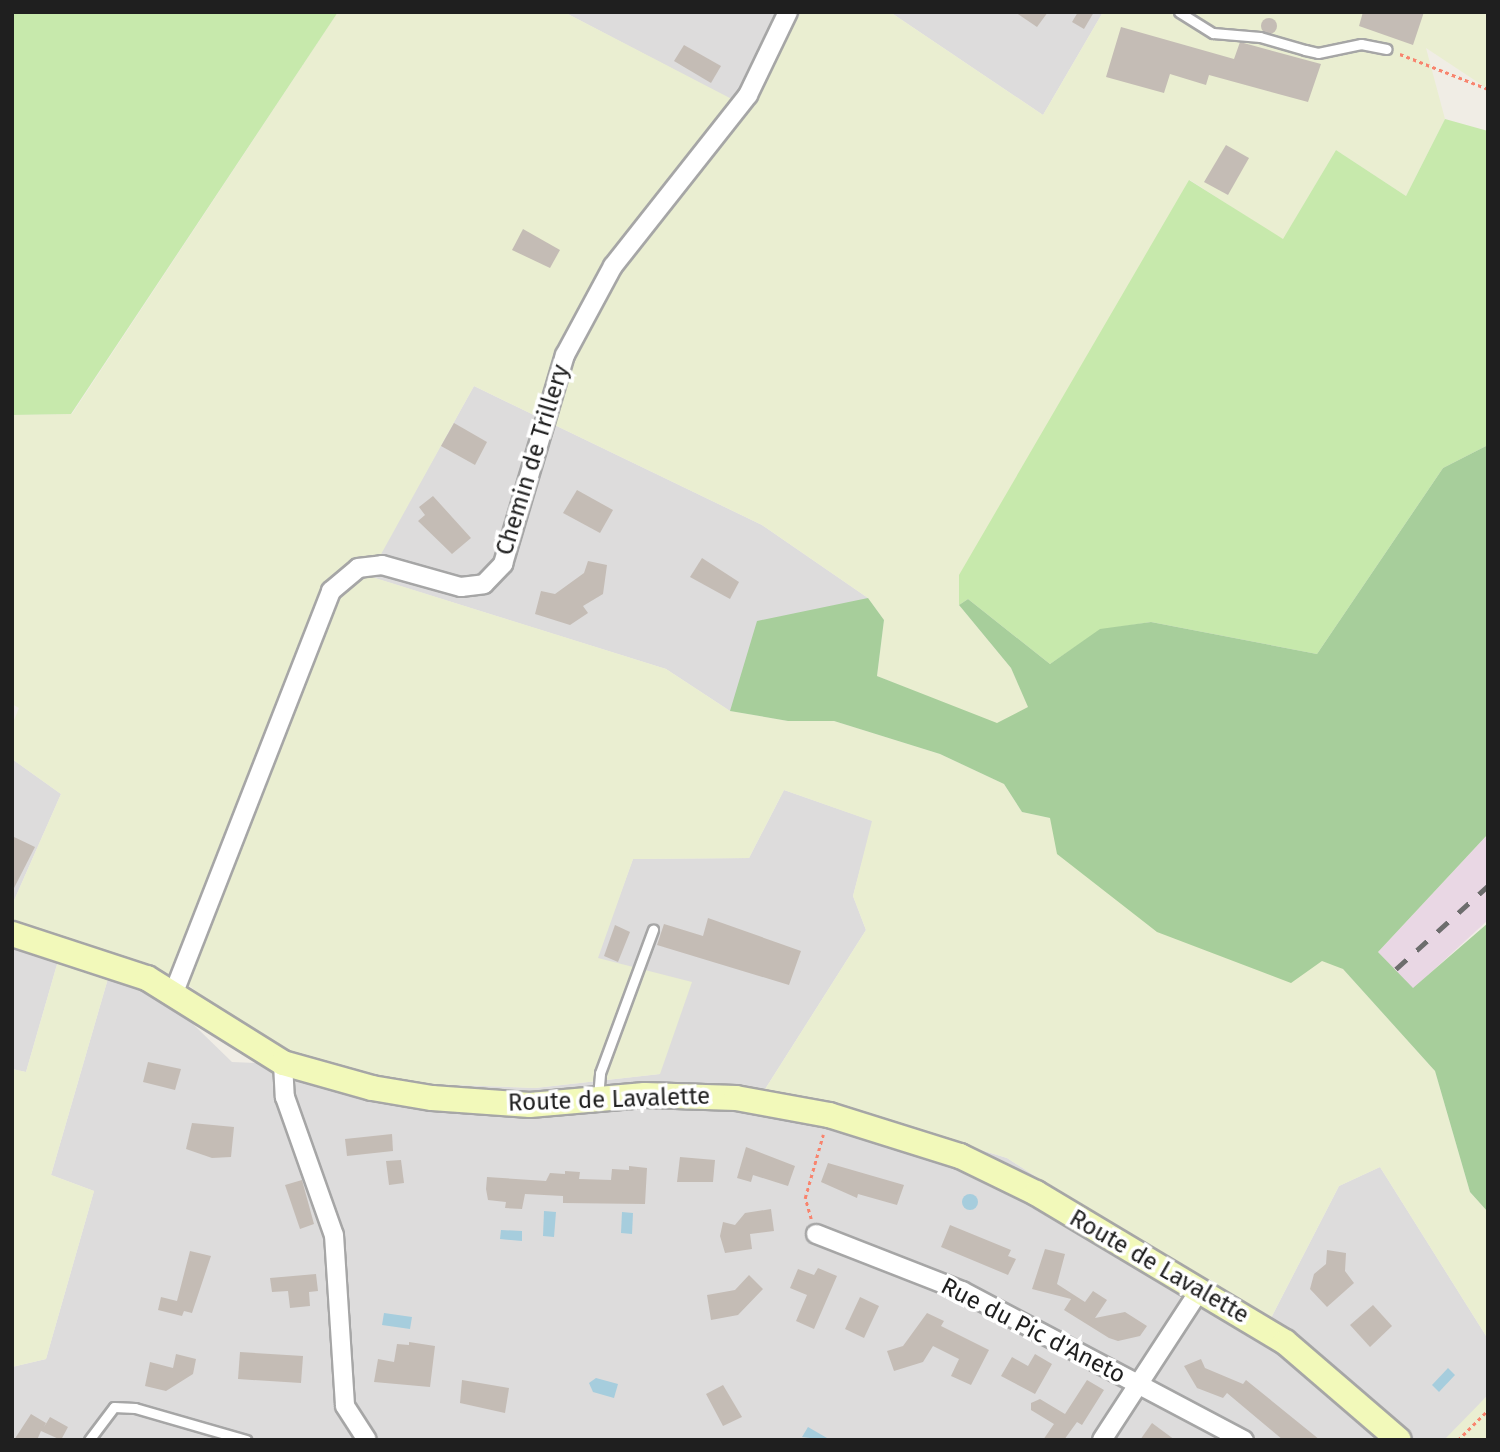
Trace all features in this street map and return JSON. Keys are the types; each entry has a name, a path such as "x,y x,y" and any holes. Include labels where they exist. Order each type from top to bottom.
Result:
{"street":[{"name":"Chemin de Trillery","path":"174,992 331,591 358,568 382,565 461,587 484,584 503,564 565,355 613,266 747,95 788,12"},
{"name":"Route de Lavalette","path":"12,934 174,992 259,1053 283,1063 372,1088 432,1098 530,1105 691,1094 829,1115 999,1173 1285,1342 1399,1440"},
{"path":"283,1063 285,1097 334,1235 340,1284 340,1380 345,1406 364,1438"},
{"name":"Rue du Pic d'Aneto","path":"816,1234 962,1291 1244,1440"},
{"path":"1102,1440 1199,1291"}],"lane":[{"path":"1179,12 1213,33 1260,37 1318,53 1362,44 1387,49"},
{"path":"599,1100 600,1073 653,930"},
{"path":"89,1440 114,1407 135,1408 246,1440"}],"path":[{"path":"1387,49 1488,89"},
{"path":"816,1234 805,1198 829,1115"},
{"path":"1458,1440 1488,1410"}],"shaded area":[{"path":"564,12 801,12 751,110"},
{"path":"890,12 1103,12 1043,115"},
{"path":"474,386 762,525 868,598 730,711 666,669 368,576"},
{"path":"12,759 61,794 12,905"},
{"path":"784,790 873,821 853,896 866,930 762,1094 873,1117 1007,1158 1132,1239 1271,1318 1339,1186 1380,1167 1488,1339 1488,1395 1446,1440 12,1440 12,1367 46,1359 94,1191 51,1175 109,975 160,992 232,1062 309,1065 403,1083 535,1088 660,1074 597,958 633,859 749,858"},
{"path":"1488,834 1488,920 1413,989 1378,952"},
{"path":"12,927 58,961 26,1072 12,1069"}],"green space":[{"path":"12,12 338,12 71,414 12,415"},
{"path":"338,12 564,12 751,109 801,12 890,12 1043,115 1103,12 1488,12 1488,89 1426,48 1445,119 1406,196 1336,150 1283,240 1190,180 959,605 1011,668 1029,708 997,724 877,676 884,620 868,598 762,525 474,386 369,576 666,669 730,711 788,721 834,721 940,754 1004,784 1022,812 1050,818 1343,969 1435,1071 1470,1192 1488,1212 1488,1339 1380,1167 1339,1186 1271,1318 1132,1239 1007,1158 873,1117 762,1094 866,930 853,896 872,821 784,790 749,858 633,859 598,958 692,982 660,1074 535,1088 403,1083 309,1065 242,1032 191,987 12,927 12,905 61,794 12,759 12,725 19,708 12,704 12,415 72,414"},
{"path":"1445,119 1488,131 1488,445 1443,468 1317,654 1151,622 1100,630 1050,664 968,599 959,605 959,575 1189,180 1283,239 1336,150 1406,196"},
{"path":"1488,445 1488,834 1378,952 1413,988 1488,923 1488,1212 1470,1192 1435,1071 1343,969 1322,961 1291,983 1157,932 1057,854 1050,818 1022,812 1004,784 940,754 834,721 788,721 730,711 757,621 868,598 884,620 877,676 997,723 1028,707 1011,668 959,605 968,599 1050,664 1100,629 1151,622 1317,654 1443,468"},
{"path":"58,961 109,975 51,1175 94,1191 46,1359 12,1367 12,1069 26,1072"},
{"path":"1488,1395 1488,1440 1444,1440"}],"water":[{"path":"970,1194 978,1202 970,1210 962,1202"},
{"path":"544,1211 556,1212 554,1237 543,1236"},
{"path":"622,1212 633,1213 632,1234 621,1233"},
{"path":"501,1230 522,1231 522,1241 500,1239"},
{"path":"384,1313 412,1317 410,1329 382,1325"},
{"path":"1448,1368 1455,1375 1439,1392 1432,1385"},
{"path":"596,1378 618,1384 614,1398 593,1392 589,1383"},
{"path":"808,1427 827,1438 826,1440 802,1437"}],"building":[{"path":"1015,12 1048,12 1037,27"},
{"path":"1078,12 1094,12 1084,29 1072,22"},
{"path":"1363,12 1424,12 1413,45 1359,26"},
{"path":"1269,18 1277,26 1269,34 1261,26"},
{"path":"1121,27 1234,59 1240,42 1321,64 1308,102 1209,75 1206,85 1170,74 1164,93 1106,77"},
{"path":"684,45 721,66 711,83 674,61"},
{"path":"1226,145 1249,158 1228,195 1204,182"},
{"path":"523,229 560,250 550,268 512,250"},
{"path":"454,423 487,442 475,465 441,446"},
{"path":"577,490 613,510 600,533 563,513"},
{"path":"433,496 471,538 452,554 418,521 425,515 419,507"},
{"path":"702,558 739,582 730,599 690,577"},
{"path":"588,561 607,565 603,594 583,606 588,613 570,625 535,614 541,591 555,594 584,573"},
{"path":"12,836 35,847 12,892"},
{"path":"708,918 801,951 789,985 657,945 664,924 703,936"},
{"path":"615,925 630,932 618,962 604,956"},
{"path":"148,1062 181,1069 175,1090 143,1082"},
{"path":"192,1123 234,1127 231,1157 212,1158 186,1149"},
{"path":"392,1134 393,1151 347,1156 345,1139"},
{"path":"746,1147 795,1166 788,1186 753,1175 751,1182 737,1178"},
{"path":"680,1157 715,1160 713,1182 677,1182"},
{"path":"401,1160 404,1183 389,1185 386,1161"},
{"path":"828,1163 904,1185 897,1205 858,1194 857,1198 821,1182"},
{"path":"629,1166 647,1168 645,1204 563,1203 563,1196 525,1194 522,1209 505,1208 506,1202 488,1200 487,1177 546,1181 550,1173 565,1174 565,1171 580,1172 579,1179 611,1180 612,1169 629,1170"},
{"path":"302,1180 314,1224 300,1229 285,1185"},
{"path":"771,1209 774,1231 750,1234 752,1249 725,1253 720,1236 723,1222 735,1225 745,1213"},
{"path":"950,1225 1011,1250 1008,1256 1016,1259 1008,1275 941,1247"},
{"path":"1045,1249 1065,1254 1057,1284 1085,1302 1093,1291 1107,1300 1095,1318 1125,1312 1147,1326 1140,1336 1118,1341 1109,1338 1064,1310 1071,1299 1032,1289"},
{"path":"1327,1250 1346,1253 1345,1271 1354,1283 1327,1307 1310,1289 1314,1274 1326,1264"},
{"path":"190,1251 211,1256 192,1313 184,1311 182,1316 158,1310 161,1297 177,1301"},
{"path":"818,1268 837,1276 814,1329 796,1321 807,1295 790,1288 798,1269 814,1275"},
{"path":"316,1274 318,1291 309,1292 310,1306 290,1308 288,1291 272,1292 270,1278"},
{"path":"749,1275 763,1289 738,1315 711,1320 707,1295 735,1290"},
{"path":"860,1297 879,1306 864,1338 845,1329"},
{"path":"1373,1305 1392,1326 1370,1347 1350,1325"},
{"path":"927,1313 944,1321 941,1326 989,1350 971,1385 951,1376 959,1359 933,1346 923,1362 894,1371 887,1351 903,1346"},
{"path":"409,1342 435,1346 430,1387 374,1382 378,1359 394,1362 397,1344 409,1345"},
{"path":"240,1352 303,1356 301,1383 238,1379"},
{"path":"176,1354 196,1359 193,1374 166,1391 145,1386 150,1362 173,1368"},
{"path":"1035,1354 1052,1364 1035,1394 1001,1376 1012,1357 1028,1366"},
{"path":"1201,1359 1205,1368 1243,1384 1246,1380 1320,1440 1283,1440 1227,1393 1223,1398 1197,1388 1184,1366"},
{"path":"462,1380 509,1388 505,1413 460,1403"},
{"path":"1087,1380 1104,1390 1082,1425 1077,1422 1064,1440 1043,1440 1054,1424 1031,1410 1031,1403 1040,1399 1065,1414"},
{"path":"723,1385 742,1417 723,1426 706,1394"},
{"path":"31,1414 46,1423 44,1427 50,1417 68,1427 61,1440 41,1431 37,1440 14,1440"},
{"path":"1152,1423 1175,1440 1140,1440"}],"railway":[{"path":"1396,969 1488,886"}]}
